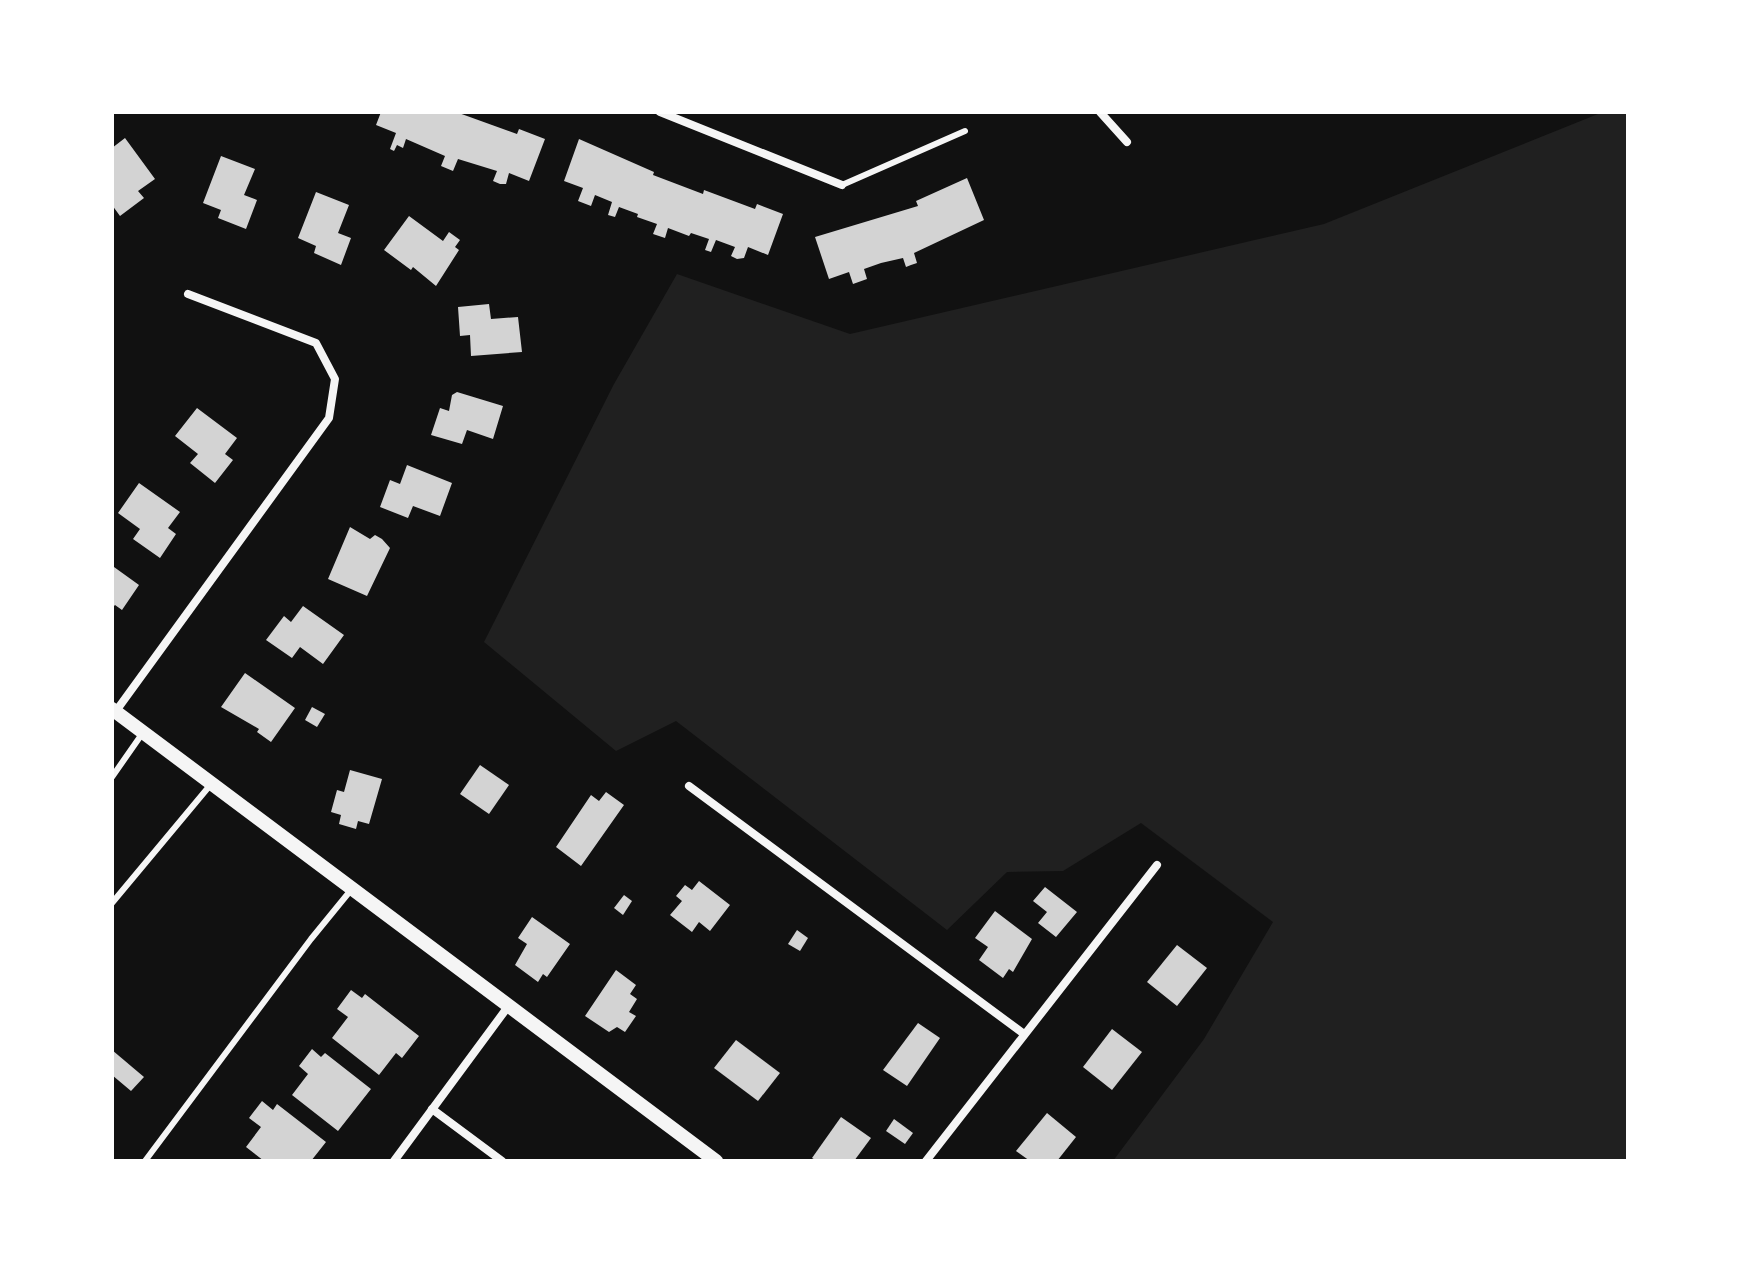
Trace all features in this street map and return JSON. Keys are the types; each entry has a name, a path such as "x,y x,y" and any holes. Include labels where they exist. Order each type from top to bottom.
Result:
{"street":[{"path":"660,112 842,185"},
{"path":"1100,112 1127,142"},
{"path":"188,294 316,343 335,379 329,418 114,710 507,1008 716,1161"},
{"path":"689,786 1024,1034"},
{"path":"926,1161 1157,865"},
{"path":"394,1161 507,1008"},
{"path":"432,1109 502,1161"}],"lane":[{"path":"842,185 965,131"},
{"path":"112,777 144,732"},
{"path":"112,903 212,783"},
{"path":"145,1161 304,947 352,889"}],"shaded area":[{"path":"1603,112 1628,112 1628,1161 1113,1161 1204,1039 1273,922 1141,823 1063,871 1007,872 947,930 676,721 616,751 484,642 614,384 677,274 850,334 1324,224"}],"building":[{"path":"381,112 456,112 517,134 519,129 545,139 529,181 509,173 506,184 500,184 493,181 497,171 458,159 453,171 441,166 445,156 406,139 403,148 397,145 394,151 390,149 396,133 376,125"},
{"path":"125,138 155,179 138,191 144,198 120,216 112,205 112,148"},
{"path":"579,139 654,172 653,175 703,194 704,190 755,209 757,204 783,214 768,255 748,247 744,258 737,259 731,256 735,247 716,240 711,252 705,250 709,239 668,228 665,238 653,234 657,224 619,207 615,217 608,215 612,202 595,195 591,206 578,201 583,188 564,181"},
{"path":"221,156 255,169 244,195 257,200 246,229 218,218 221,210 203,203"},
{"path":"967,178 984,220 914,253 917,263 906,267 903,258 881,263 864,269 867,279 853,284 849,272 829,279 815,237 918,206 916,201"},
{"path":"316,192 349,205 338,233 351,238 341,265 314,253 316,246 298,238"},
{"path":"409,216 443,241 449,232 460,240 455,247 459,250 436,286 413,267 411,270 384,250"},
{"path":"489,304 491,319 518,317 522,352 471,356 470,335 460,336 458,307"},
{"path":"457,392 503,406 493,439 467,430 462,444 431,435 440,408 449,411 452,395"},
{"path":"197,408 237,438 225,454 233,460 215,483 190,463 198,454 175,436"},
{"path":"407,465 452,483 440,516 413,506 408,518 380,507 390,480 400,484"},
{"path":"139,483 180,512 168,528 176,534 160,558 133,539 140,529 118,513"},
{"path":"350,527 370,539 375,535 390,548 367,596 328,579"},
{"path":"114,567 139,585 122,610 115,605 112,608"},
{"path":"303,606 344,635 323,664 300,647 292,658 266,640 284,616 291,622"},
{"path":"245,673 295,708 271,742 257,732 259,729 221,707"},
{"path":"312,707 325,714 317,727 305,720"},
{"path":"480,765 509,785 489,814 460,794"},
{"path":"350,770 382,779 369,824 358,821 356,829 339,824 341,815 331,812 337,790 344,792"},
{"path":"606,792 624,805 581,866 556,847 591,795 599,801"},
{"path":"699,881 730,905 710,931 699,922 692,932 670,915 682,901 676,896 685,885 692,890"},
{"path":"1045,887 1077,912 1056,937 1038,923 1047,912 1033,901"},
{"path":"624,895 632,901 623,915 614,908"},
{"path":"995,911 1032,939 1013,972 1009,969 1003,978 979,960 988,947 975,938"},
{"path":"532,917 570,944 547,977 543,974 538,982 515,965 527,944 518,938"},
{"path":"797,930 808,938 800,951 788,944"},
{"path":"1177,945 1207,968 1177,1006 1147,982"},
{"path":"616,970 636,985 630,994 637,999 629,1012 636,1016 625,1032 617,1027 609,1032 585,1016"},
{"path":"351,990 362,998 365,994 419,1036 402,1058 396,1053 379,1075 332,1038 348,1017 337,1009"},
{"path":"918,1023 940,1038 907,1086 883,1070"},
{"path":"1112,1029 1142,1052 1112,1090 1083,1067"},
{"path":"736,1040 780,1073 758,1101 714,1068"},
{"path":"312,1049 321,1057 325,1053 371,1089 338,1131 292,1095 308,1074 299,1066"},
{"path":"112,1050 144,1077 131,1091 112,1075"},
{"path":"262,1101 273,1110 277,1104 326,1142 311,1161 264,1161 246,1147 261,1127 249,1118"},
{"path":"1047,1113 1076,1137 1057,1161 1030,1161 1016,1151"},
{"path":"841,1117 871,1138 854,1161 817,1161 812,1158"},
{"path":"894,1119 913,1133 905,1144 886,1131"}]}
